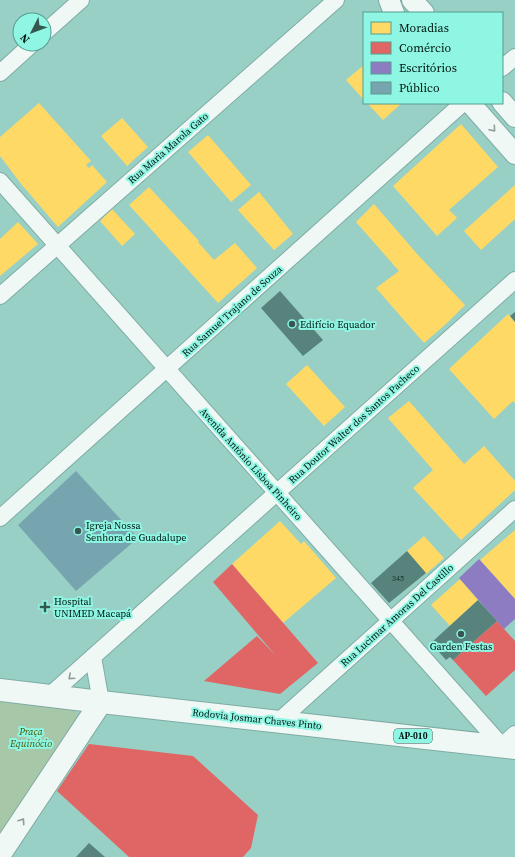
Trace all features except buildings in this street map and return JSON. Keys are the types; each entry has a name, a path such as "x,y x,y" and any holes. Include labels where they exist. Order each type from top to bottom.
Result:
{"main road":[{"name":"Rodovia Josmar Chaves Pinto","path":"0,690 512,747"},
{"path":"0,854 101,702"}],"street":[{"path":"52,26 81,0"},
{"name":"Rua Maria Marola Gato","path":"0,296 336,0"},
{"path":"389,0 394,12"},
{"path":"412,0 423,12"},
{"path":"0,73 23,52"},
{"path":"503,67 515,57"},
{"path":"503,103 515,117"},
{"name":"Rua Samuel Trajano de Souza","path":"0,518 462,104"},
{"path":"471,104 515,154"},
{"name":"Avenida Antônio Lisboa Pinheiro","path":"0,181 390,621 512,747"},
{"name":"Rua Doutor Walter dos Santos Pacheco","path":"49,696 515,280"},
{"name":"Rua Lucimar Amoras Del Castillo","path":"278,721 515,510"},
{"path":"93,657 101,702"}],"green space":[{"name":"Praça Equinócio","path":"0,702 74,710 78,714 80,720 0,835"}],"place":[{"name":"Edifício Equador","path":"292,324"},
{"name":"Igreja Nossa Senhora de Guadalupe","path":"78,531"},
{"name":"Hospital UNIMED Macapá","path":"45,607"},
{"name":"Garden Festas","path":"461,634"}]}
